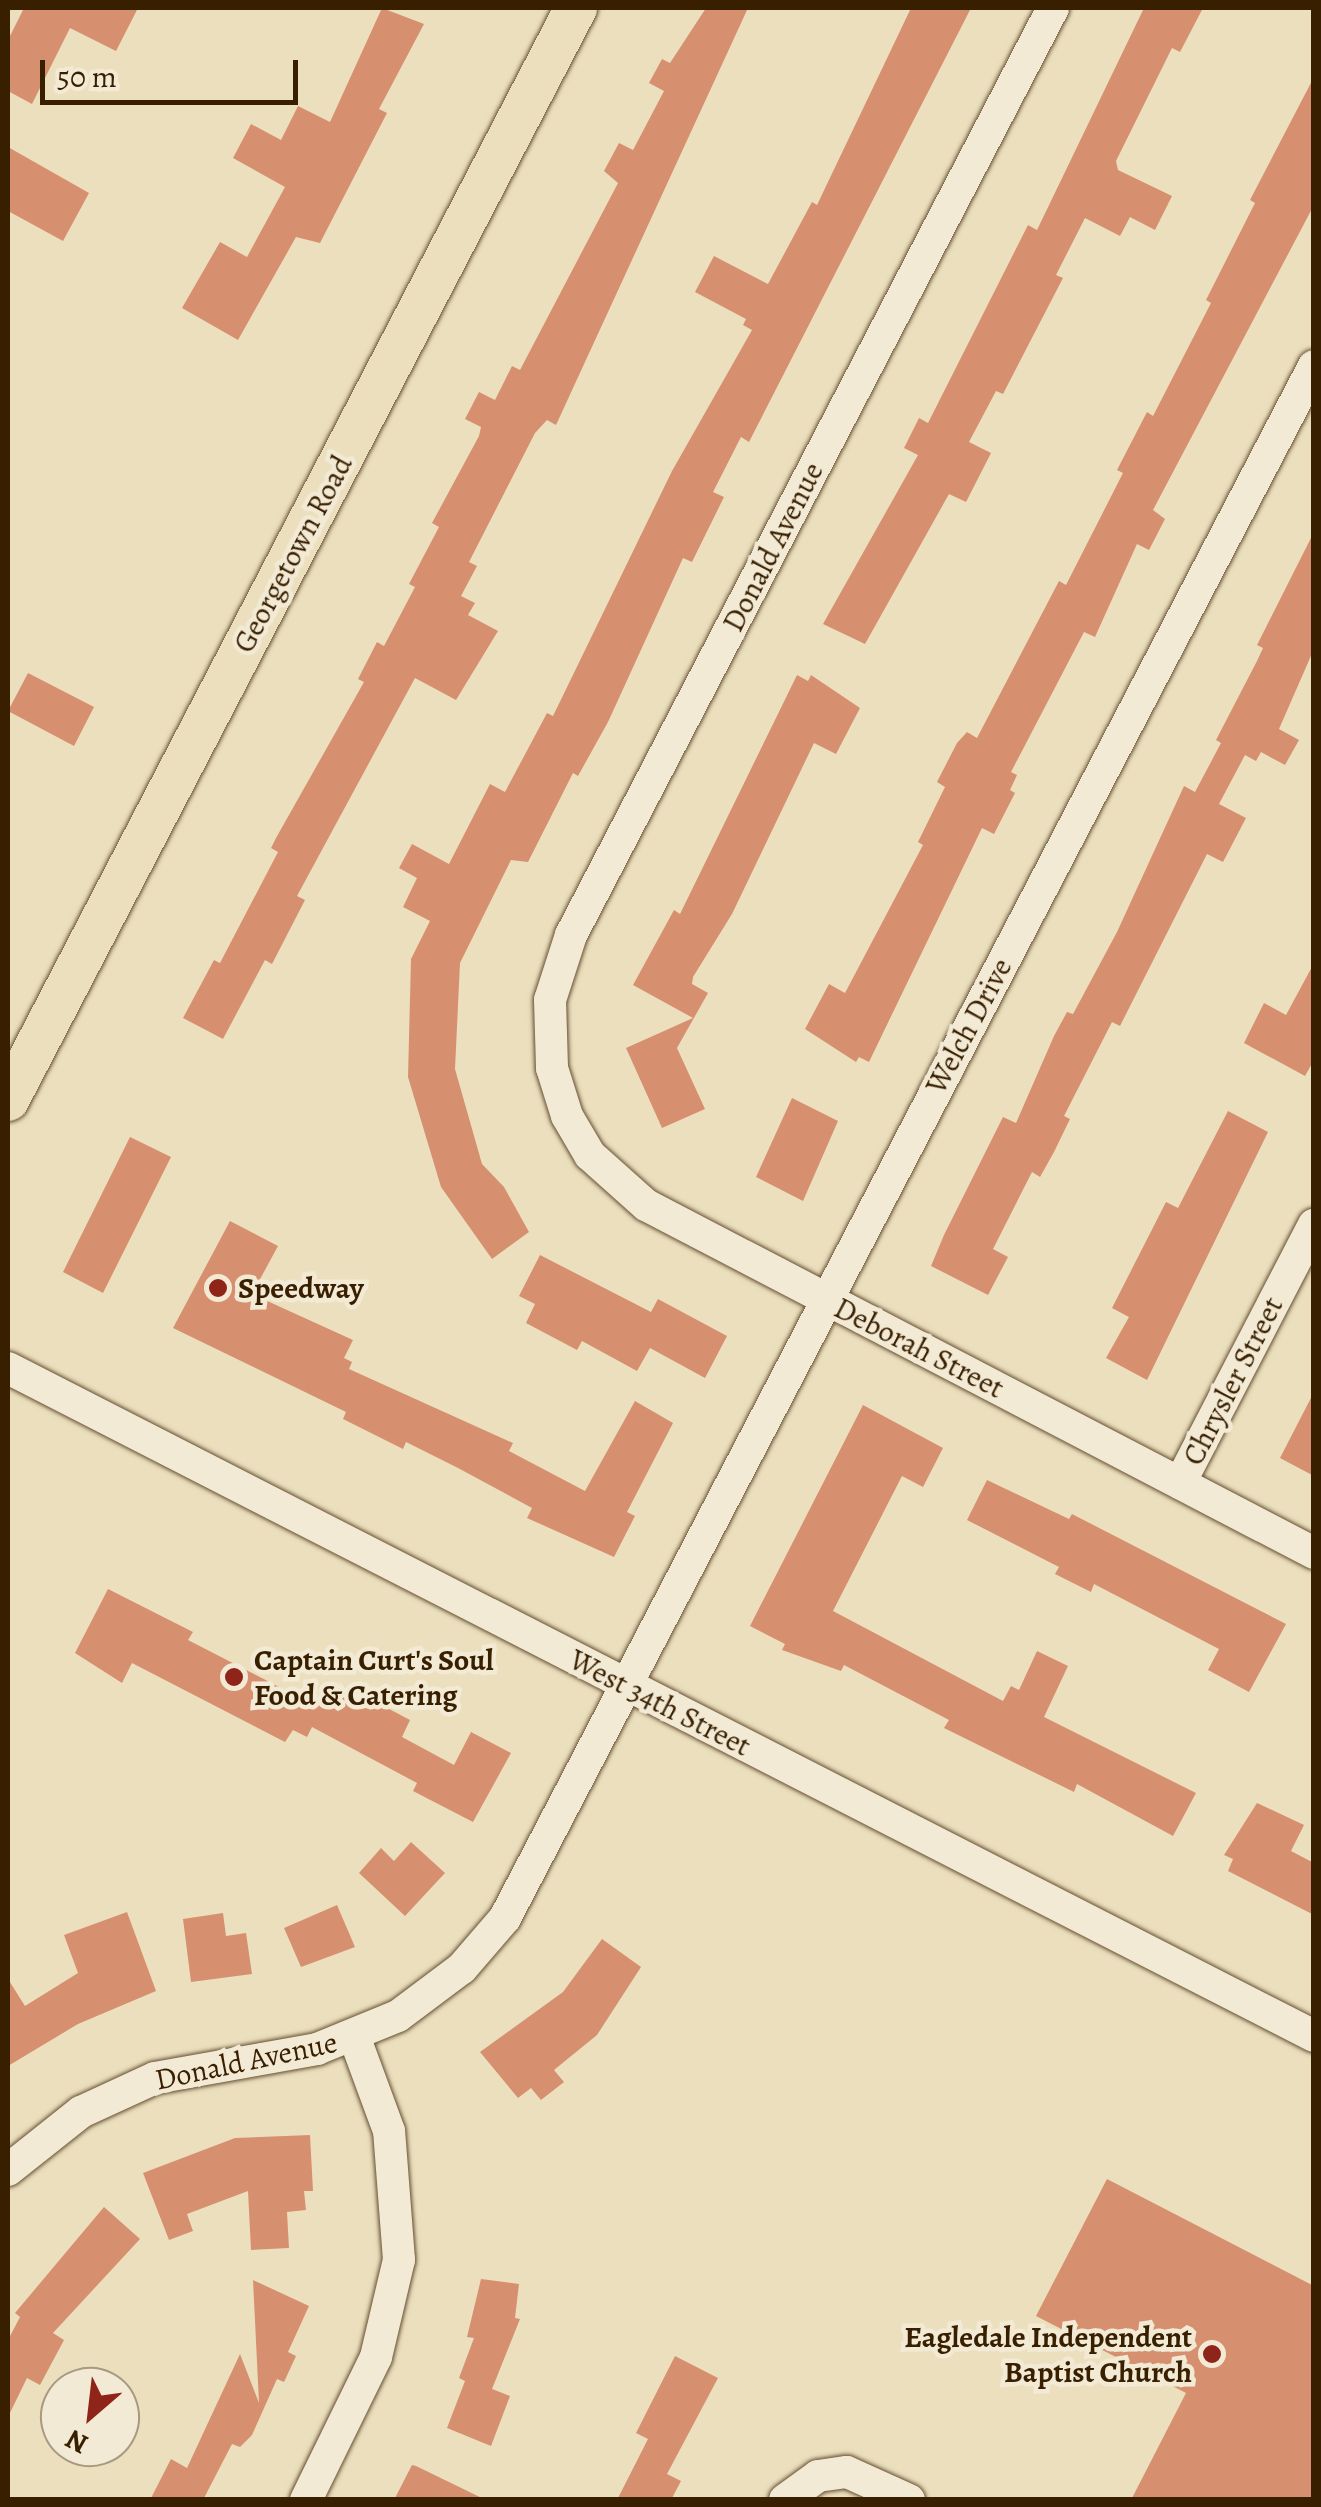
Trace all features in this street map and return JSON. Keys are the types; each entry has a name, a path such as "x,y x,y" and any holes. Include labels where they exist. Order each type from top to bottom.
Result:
{"main road":[{"name":"Georgetown Road","path":"8,1100 576,8"}],"street":[{"name":"Donald Avenue","path":"562,1100 548,1035 565,949 1053,8"},
{"name":"Welch Drive","path":"626,1686 1314,366"},
{"name":"Deborah Street","path":"562,1100 590,1154 634,1196 1314,1553"},
{"name":"Chrysler Street","path":"1180,1483 1314,1225"},
{"name":"West 34th Street","path":"8,1368 1314,2036"},
{"name":"Donald Avenue","path":"8,2170 81,2112 155,2078 354,2036 437,1989 495,1932 531,1876 626,1686"},
{"path":"306,2500 376,2357 399,2260 389,2132 354,2036"},
{"path":"785,2500 818,2476 855,2473 909,2500"}],"building":[{"path":"24,8 138,8 116,51 70,28 32,104 8,91 8,40"},
{"path":"382,8 424,24 379,109 387,113 320,243 296,237 238,340 182,308 220,242 247,257 285,187 233,158 251,124 281,140 298,106 330,122"},
{"path":"706,8 748,8 556,425 547,420 535,433 469,562 477,566 461,596 475,603 468,615 498,631 456,700 415,678 297,896 305,900 272,964 265,960 223,1039 183,1018 214,960 220,963 278,852 271,848 364,682 358,679 377,642 384,646 415,587 409,584 439,527 432,523 479,436 481,427 465,419 479,392 495,400 512,366 520,370 618,183 604,171 619,143 633,150 664,91 649,83 662,59 670,63"},
{"path":"911,8 971,8 749,442 741,437 713,492 724,497 692,562 683,558 608,722 578,776 573,773 528,862 511,860 460,963 455,1069 482,1164 504,1187 529,1232 492,1259 441,1187 408,1077 411,959 430,921 403,907 417,878 399,868 412,844 449,864 490,784 505,792 547,713 553,716 672,471 752,330 743,325 746,319 695,292 714,256 768,284 812,202 817,205"},
{"path":"1144,8 1203,8 1180,52 1172,48 1116,161 1118,170 1172,196 1155,230 1130,217 1120,236 1085,218 1056,275 1063,278 1003,394 996,391 969,442 991,453 966,502 949,494 865,644 823,624 918,455 904,448 919,418 928,423 1028,225 1037,230"},
{"path":"1314,77 1314,205 1153,510 1165,519 1149,550 1137,544 1095,637 1084,632 1011,772 1017,775 1010,790 1015,793 994,834 982,828 869,1062 859,1057 856,1062 805,1029 829,984 845,993 923,845 918,842 945,787 937,782 957,743 967,732 977,738 1059,581 1066,585 1123,473 1117,470 1147,412 1153,416 1211,303 1206,300 1255,203 1250,200"},
{"path":"8,147 89,193 63,241 8,211"},
{"path":"1314,532 1314,649 1279,729 1299,740 1285,765 1261,752 1256,761 1245,755 1219,804 1246,818 1223,862 1207,854 1120,1026 1112,1022 1064,1116 1070,1119 1054,1152 1040,1177 1032,1172 993,1249 1008,1257 988,1295 931,1266 944,1235 1003,1117 1016,1123 1054,1036 1067,1012 1073,1014 1117,932 1184,786 1195,792 1221,743 1216,740 1263,648 1257,645"},
{"path":"28,673 94,707 74,746 8,711"},
{"path":"797,675 808,681 811,675 860,708 836,754 814,743 732,914 693,977 692,984 708,993 677,1048 705,1109 662,1128 626,1048 693,1018 633,985 674,910 680,914"},
{"path":"1314,963 1314,1060 1305,1076 1244,1043 1264,1003 1286,1015"},
{"path":"792,1098 838,1121 803,1201 756,1177"},
{"path":"1228,1111 1268,1132 1147,1380 1106,1358 1129,1317 1112,1308 1166,1202 1178,1208"},
{"path":"130,1137 171,1157 103,1293 63,1272"},
{"path":"230,1221 278,1246 252,1294 353,1340 344,1358 352,1362 349,1369 513,1443 509,1451 585,1491 635,1401 673,1423 627,1512 635,1516 614,1557 527,1518 532,1508 458,1468 406,1442 403,1449 343,1419 346,1412 173,1328"},
{"path":"540,1255 651,1312 658,1299 727,1336 705,1378 650,1348 637,1371 582,1341 577,1350 526,1323 535,1304 519,1296"},
{"path":"1314,1392 1314,1476 1280,1458"},
{"path":"863,1405 943,1448 923,1487 902,1476 833,1611 1003,1701 1011,1686 1019,1690 1037,1651 1068,1666 1044,1717 1196,1793 1173,1836 1077,1784 1074,1792 944,1728 949,1720 844,1665 841,1671 782,1650 785,1644 750,1626"},
{"path":"987,1480 1069,1519 1072,1514 1286,1624 1249,1692 1208,1670 1219,1649 1094,1584 1091,1592 1055,1574 1059,1567 967,1520"},
{"path":"108,1589 193,1632 188,1640 318,1707 330,1684 372,1705 374,1701 410,1720 402,1737 454,1765 471,1732 511,1753 473,1822 413,1791 417,1783 312,1727 307,1737 293,1730 285,1742 132,1663 122,1683 75,1653"},
{"path":"1257,1803 1304,1825 1291,1851 1314,1863 1314,1915 1228,1871 1233,1859 1224,1855"},
{"path":"411,1842 445,1873 405,1916 359,1873 381,1848 394,1861"},
{"path":"337,1905 355,1947 301,1967 284,1928"},
{"path":"127,1912 156,1991 78,2024 8,2066 8,1979 25,2006 78,1973 64,1935"},
{"path":"223,1913 226,1936 246,1933 252,1974 191,1982 183,1919"},
{"path":"602,1939 641,1967 597,2035 554,2070 564,2082 541,2100 531,2088 518,2098 480,2052 563,1992"},
{"path":"310,2135 313,2191 304,2191 306,2210 287,2212 289,2248 251,2250 248,2191 187,2214 193,2231 169,2240 143,2173 235,2138"},
{"name":"Eagledale Independent Baptist Church","path":"1107,2179 1314,2286 1314,2500 1131,2500 1186,2393 1036,2316"},
{"path":"104,2207 140,2239 53,2333 64,2340 50,2367 40,2367 40,2385 27,2378 8,2417 8,2340 20,2317 15,2313"},
{"path":"481,2279 519,2284 515,2318 520,2319 492,2389 510,2396 491,2446 447,2428 465,2381 459,2378 474,2338 467,2337"},
{"path":"253,2280 309,2306 288,2352 296,2356 284,2382 277,2379 252,2435 240,2447 232,2444 203,2500 150,2500 171,2459 187,2468 240,2354 259,2403"},
{"path":"675,2356 718,2378 667,2474 681,2481 671,2500 617,2500 648,2439 636,2433"},
{"path":"412,2465 416,2466 486,2500 394,2500"}],"place":[{"name":"Speedway","path":"218,1288"},
{"name":"Captain Curt's Soul Food & Catering","path":"234,1677"},
{"name":"Eagledale Independent Baptist Church","path":"1212,2354"}]}
